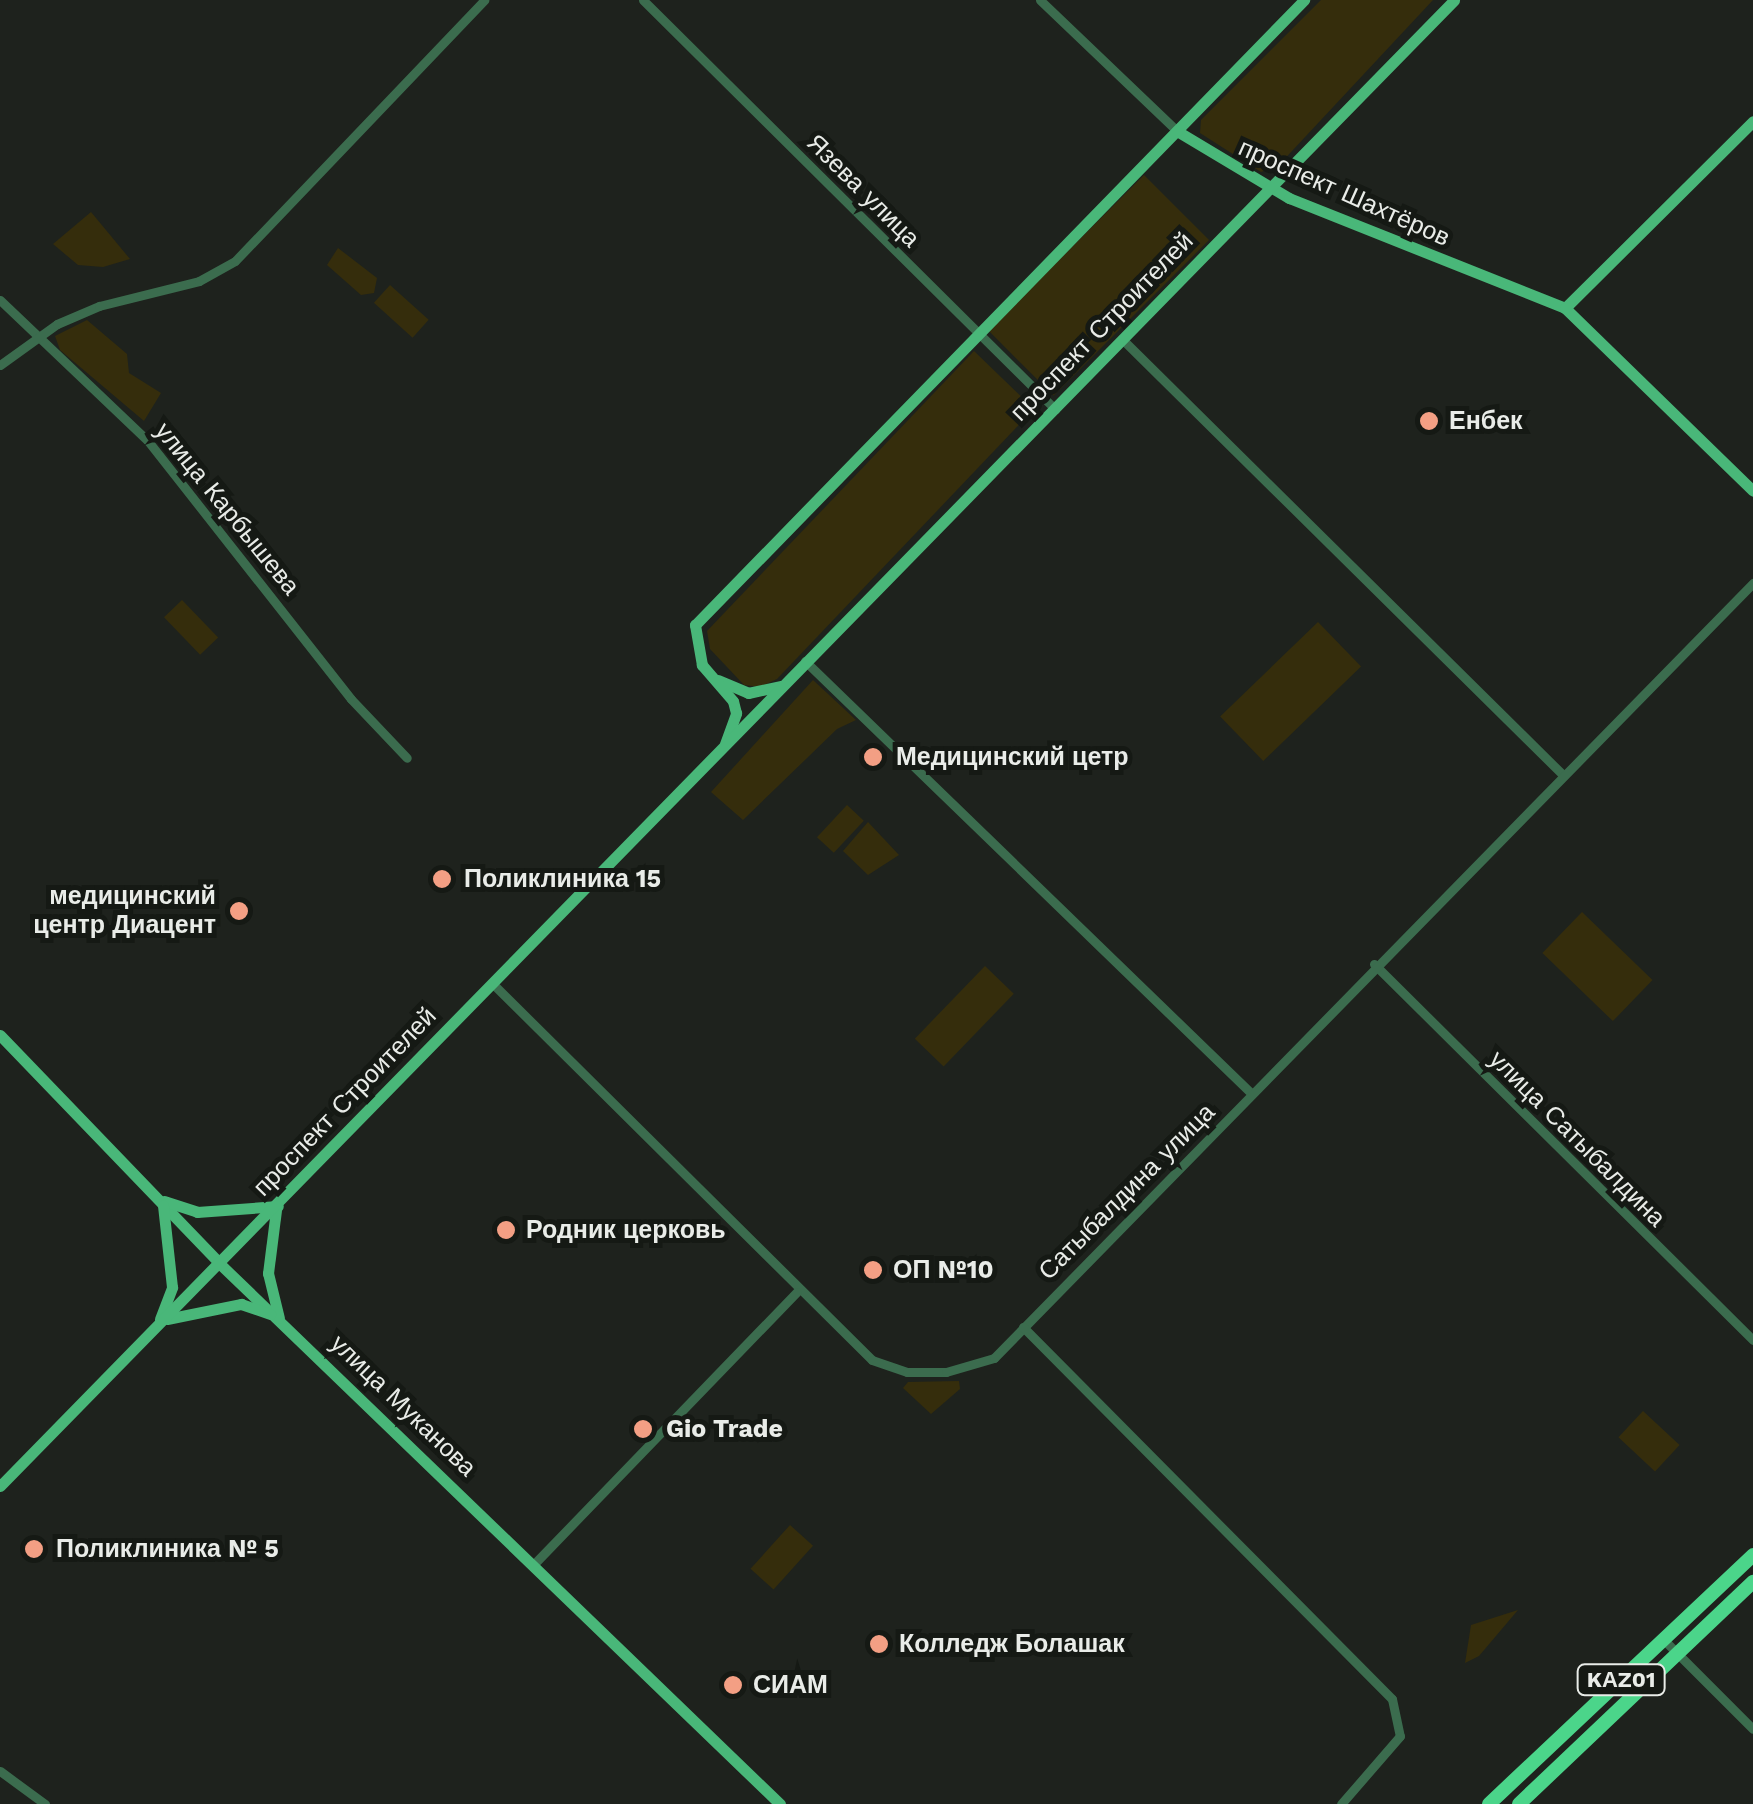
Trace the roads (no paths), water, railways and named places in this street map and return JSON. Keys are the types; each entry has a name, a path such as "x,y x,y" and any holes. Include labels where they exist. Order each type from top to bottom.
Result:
{"highway":[{"name":"KАZ01","path":"1489,1804 1753,1555"},
{"name":"KАZ01","path":"1519,1804 1753,1582"}],"main road":[{"path":"724,748 736,713 702,665 694,625 1304,0"},
{"name":"проспект Строителей","path":"0,1486 1454,0"},
{"path":"1565,308 1753,122"},
{"name":"проспект Шахтёров","path":"1177,131 1270,188 1565,308 1753,491"},
{"path":"714,678 748,693 782,685"},
{"name":"улица Муканова","path":"0,1034 220,1264 780,1804"},
{"path":"159,1323 172,1287 162,1200 197,1212 278,1206 268,1273 279,1318"},
{"path":"159,1323 192,1310 241,1304 279,1318"}],"street":[{"path":"0,365 40,340 57,324 99,306 198,281 235,261 484,0"},
{"name":"Язева улица","path":"643,0 1054,409"},
{"name":"проспект Шахтёров","path":"1040,0 1177,131"},
{"name":"улица Карбышева","path":"0,300 148,440 352,699 407,758"},
{"path":"1122,340 1561,773"},
{"name":"Сатыбалдина улица","path":"492,983 798,1292 872,1360 906,1372 946,1372 994,1358 1561,773 1753,583"},
{"path":"805,660 1252,1094"},
{"name":"улица Сатыбалдина","path":"1374,964 1753,1340"},
{"path":"534,1564 798,1292"},
{"path":"1023,1328 1392,1699 1400,1736 1341,1804"},
{"path":"1663,1639 1753,1729"},
{"path":"0,1770 45,1804"}],"place":[{"name":"Енбек","path":"1429,421"},
{"name":"Медицинский цетр","path":"873,757"},
{"name":"Поликлиника 15","path":"442,879"},
{"name":"медицинский центр Диацент","path":"239,911"},
{"name":"Родник церковь","path":"506,1230"},
{"name":"ОП №10","path":"873,1270"},
{"name":"Gio Trade","path":"643,1429"},
{"name":"Поликлиника № 5","path":"34,1549"},
{"name":"Колледж Болашак","path":"879,1644"},
{"name":"СИАМ","path":"733,1685"}]}
